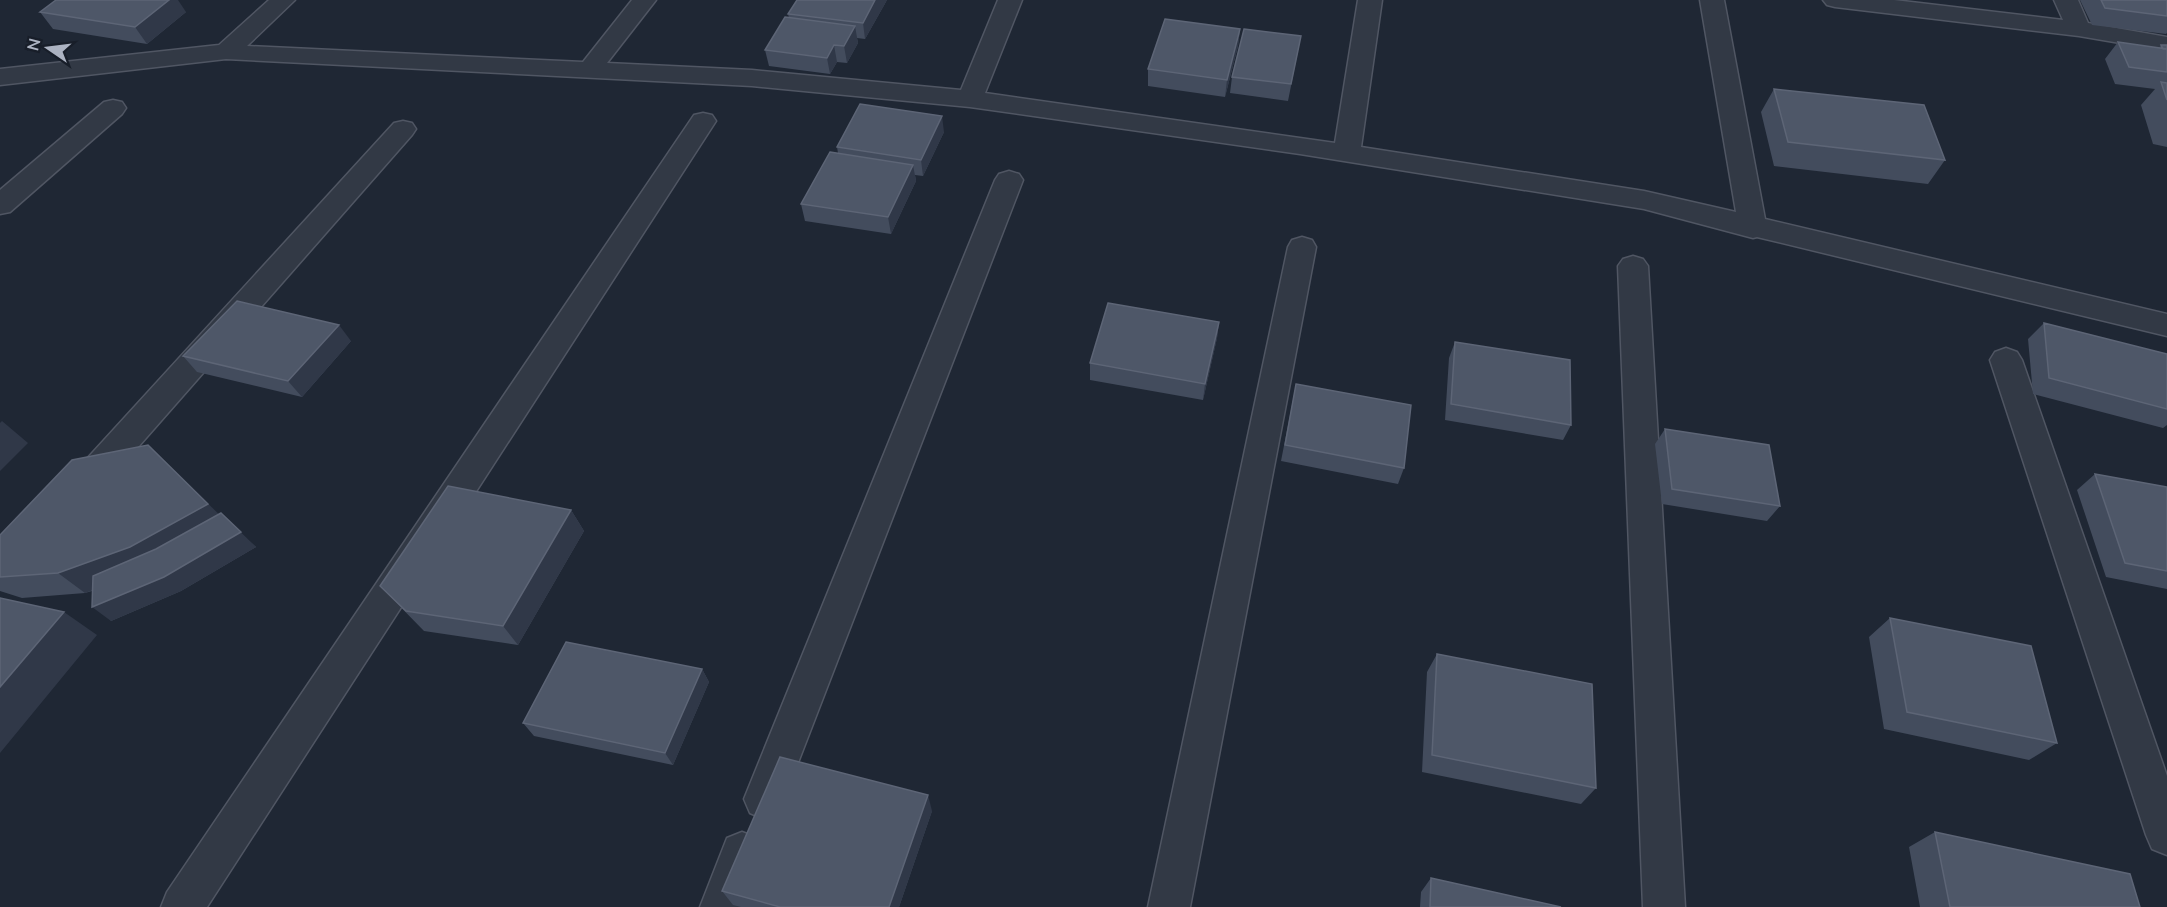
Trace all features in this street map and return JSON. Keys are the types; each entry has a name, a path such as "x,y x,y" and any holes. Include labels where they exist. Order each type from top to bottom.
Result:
{"street":[{"path":"226,52 283,0"},
{"path":"591,68 644,0"},
{"path":"970,99 1010,0"},
{"path":"1347,154 1370,0"},
{"path":"1712,0 1753,228"},
{"path":"1835,0 2079,29 2167,44"},
{"path":"2066,0 2079,29"},
{"path":"0,77 226,52 591,68 752,78 970,99 1644,200 1753,228 2167,325"},
{"path":"0,205 113,108"},
{"path":"183,907 703,120"},
{"path":"63,507 403,129"},
{"path":"721,907 1009,180"},
{"path":"1169,907 1302,247"},
{"path":"1633,266 1664,907"},
{"path":"2006,360 2167,835"}],"building":[{"path":"56,0 169,0 135,27 40,12"},
{"path":"797,0 875,0 863,23 788,14"},
{"path":"2101,0 2167,0 2167,16 2105,8"},
{"path":"785,17 855,26 844,46 834,45 827,58 765,50"},
{"path":"1165,19 1240,29 1227,80 1148,69"},
{"path":"1244,29 1301,36 1291,84 1232,77"},
{"path":"2118,42 2167,49 2167,72 2129,67"},
{"path":"2161,82 2167,83 2167,100"},
{"path":"1774,89 1924,105 1945,160 1788,142"},
{"path":"860,104 942,116 921,160 837,147"},
{"path":"830,152 913,165 888,217 801,204"},
{"path":"237,301 339,325 288,381 183,356"},
{"path":"1108,303 1219,322 1205,384 1090,363"},
{"path":"2044,323 2167,354 2167,409 2049,378"},
{"path":"1455,342 1570,360 1571,425 1451,404"},
{"path":"1296,384 1411,405 1404,468 1285,445"},
{"path":"1665,429 1769,445 1780,506 1672,489"},
{"path":"148,445 208,504 130,547 58,573 0,577 0,535 72,460"},
{"path":"2095,474 2167,487 2167,571 2125,563"},
{"path":"448,486 571,510 503,626 406,611 380,586"},
{"path":"221,513 241,532 164,577 92,607 93,576 156,549"},
{"path":"0,598 64,612 0,687"},
{"path":"1890,618 2031,646 2057,743 1907,712"},
{"path":"566,642 702,669 665,753 523,723"},
{"path":"1437,654 1592,684 1596,788 1432,755"},
{"path":"780,757 928,795 889,907 780,907 722,891"},
{"path":"1935,832 2130,874 2140,907 1950,907"},
{"path":"1431,878 1561,907 1430,907"}]}
